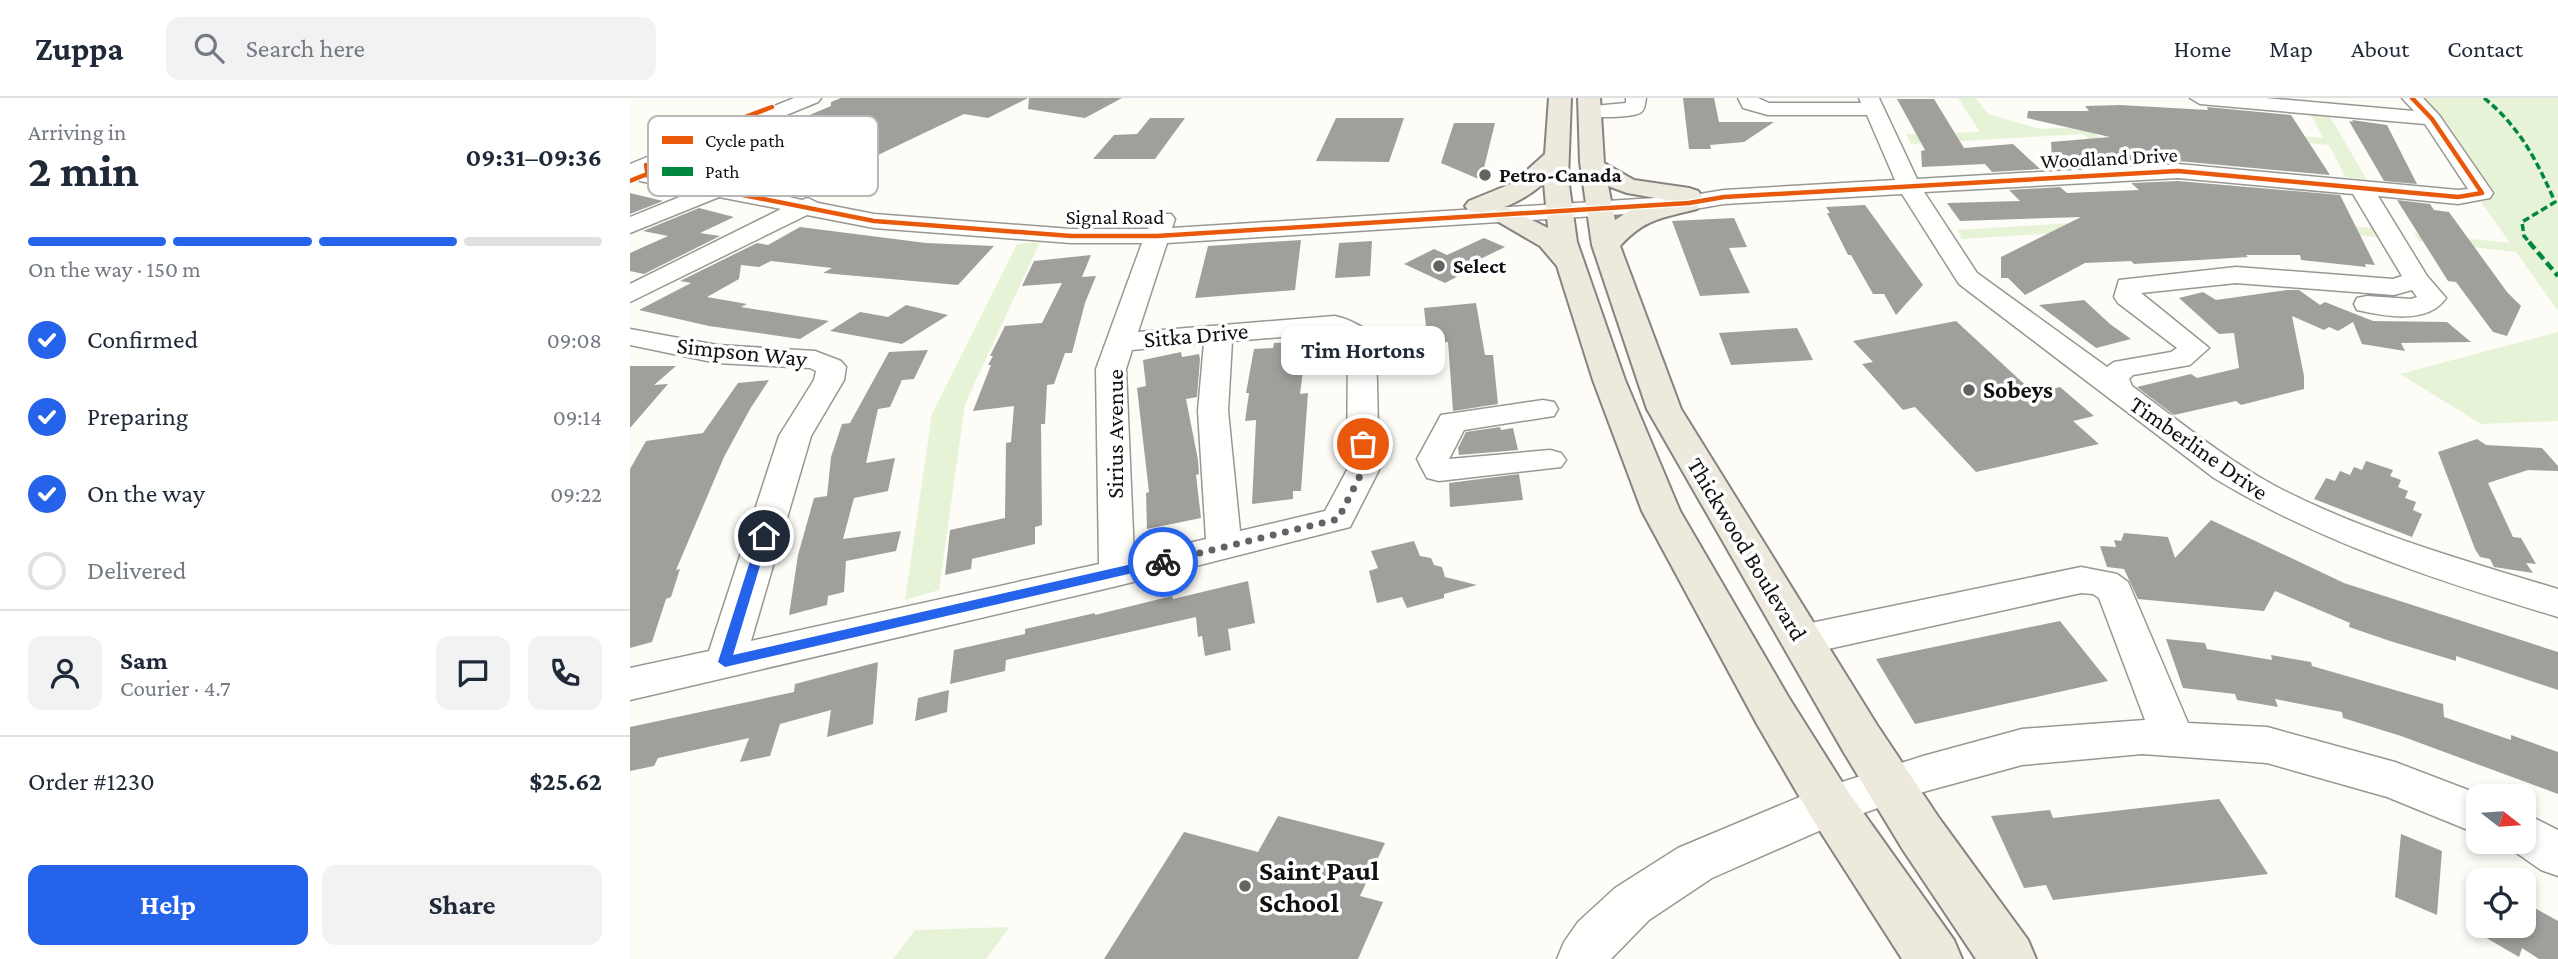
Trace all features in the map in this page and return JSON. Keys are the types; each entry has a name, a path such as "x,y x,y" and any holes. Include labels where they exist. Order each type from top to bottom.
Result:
{"main road":[{"name":"Thickwood Boulevard","path":"1560,98 1558,208 1563,242 1593,230"},
{"name":"Thickwood Boulevard","path":"1589,104 1593,230 1608,380 1661,511 1773,711 1830,805 1934,959"},
{"path":"1478,206 1510,197 1535,181 1557,156"},
{"path":"1593,167 1628,186 1693,199"},
{"path":"1506,215 1550,240 1593,230 1643,212 1693,199"},
{"name":"Thickwood Boulevard","path":"1593,230 1664,410 1860,738 1921,834 2008,959"}],"street":[{"path":"764,116 811,98"},
{"path":"1589,104 1632,109 1636,107 1636,98"},
{"path":"1748,98 1750,104 1768,109 1871,103"},
{"path":"2200,98 2432,120"},
{"name":"Woodland Drive","path":"1593,230 1693,199 2178,171 2458,197 2482,193 2432,120 2412,98"},
{"name":"Timberline Drive","path":"1871,103 1910,188 1968,278 2121,394 2264,496 2398,552 2558,603"},
{"path":"2121,394 2113,377 2124,368 2180,359 2194,348 2127,297 2128,286 2236,275 2319,281 2365,304 2398,308 2424,306 2432,298 2417,280 2360,186"},
{"path":"630,226 703,196"},
{"name":"Signal Road","path":"741,196 874,221 1071,236 1478,206 1558,208 1593,230"},
{"path":"630,295 828,196"},
{"name":"Signal Road","path":"836,196 938,213 1160,228 1506,215 1558,208"},
{"name":"Sirius Avenue","path":"1117,573 1111,369 1160,228"},
{"name":"Sitka Drive","path":"630,684 1117,573 1338,519 1363,470 1362,340 1335,324 1121,342"},
{"path":"1219,333 1213,411 1224,547"},
{"name":"Simpson Way","path":"630,337 717,354 815,360 831,368 830,380 794,436 725,662"},
{"path":"1543,409 1452,422 1433,459 1439,471 1550,460"},
{"path":"1801,640 2081,580 2095,580 2108,584 2115,591 2173,739"},
{"path":"1582,959 1596,939 1632,904 1695,863 1830,805 1891,784 2022,747 2142,737 2267,745 2395,781 2466,809"},
{"path":"2536,841 2558,855"}],"green space":[{"path":"1958,98 1976,98 1988,114 2040,129 2162,123 2323,138 2309,111 2328,113 2367,180 2345,177 2329,145 2168,130 2096,134 2132,166 2120,166 2083,134 1911,144 1906,134 1980,132"},
{"path":"2413,98 2558,98 2558,311 2516,252 2419,241 2414,233 2510,243 2481,202 2492,199"},
{"path":"2232,213 2379,229 2383,238 2236,222 1962,239 1958,230"},
{"path":"1040,242 965,404 939,590 905,600 932,414 1017,244"},
{"path":"2558,332 2558,421 2481,424 2400,374"},
{"path":"1010,927 986,959 893,959 915,930"}],"building":[{"path":"841,98 1028,98 988,118 964,114 878,155 878,116 807,116 831,106 831,102"},
{"path":"1029,98 1122,98 1085,118 1028,109"},
{"path":"1683,98 1714,98 1719,122 1774,122 1744,142 1710,145 1711,149 1689,149"},
{"path":"1897,99 1934,99 1964,148 2013,144 2040,169 1992,172 1985,164 1922,167 1921,151 1925,150"},
{"path":"2120,105 2208,110 2207,107 2291,115 2330,175 2178,161 2111,165 2100,156 2052,159 2051,142 2110,137 2027,118 2028,111 2089,111 2085,106"},
{"path":"1150,118 1185,118 1155,159 1093,159 1114,135 1137,134"},
{"path":"1336,118 1404,118 1389,162 1316,161"},
{"path":"2352,120 2387,125 2417,184 2384,181 2349,121 2353,122"},
{"path":"1454,123 1495,123 1481,180 1441,163"},
{"path":"2178,181 2340,195 2375,265 2365,264 2366,267 2301,260 2300,255 2246,255 2248,257 2134,264 2131,261 2085,263 2025,295 2008,278 2001,278 2001,257 2081,217 1960,221 1947,203 2020,201 2009,190 2060,187 2067,193 2139,190 2131,183"},
{"path":"630,193 663,201 630,214"},
{"path":"2397,200 2430,204 2434,210 2449,212 2507,292 2521,306 2507,336 2493,332 2456,282 2448,281"},
{"path":"1865,205 1923,285 1896,315 1884,294 1873,294 1851,255 1848,255 1826,207"},
{"path":"699,208 734,217 700,233 720,236 644,274 630,271 630,253 668,236 643,231"},
{"path":"1734,218 1747,247 1729,248 1750,293 1700,296 1672,221"},
{"path":"800,227 926,243 994,246 958,285 823,273 832,268 771,261 759,267 741,265 739,279 707,297 747,304 741,307 829,321 800,339 709,326 639,310 691,283 680,281 757,243 768,245"},
{"path":"1484,238 1505,247 1468,265 1474,268 1445,283 1404,264 1434,249 1447,255"},
{"path":"1301,240 1295,290 1195,298 1208,246"},
{"path":"1372,241 1370,276 1335,278 1339,243"},
{"path":"1091,255 1082,277 1096,276 1085,303 1072,353 1065,353 1054,384 1047,385 1045,424 1041,424 1042,525 1035,527 1035,544 972,559 971,569 945,575 950,530 1005,518 1006,443 1011,442 1014,406 973,411 991,365 988,365 993,356 990,356 1005,326 1042,323 1062,283 1022,286 1034,261"},
{"path":"2299,290 2320,305 2325,302 2373,321 2447,322 2471,342 2401,343 2405,351 2362,344 2353,322 2338,331 2329,327 2324,330 2292,316 2304,376 2304,389 2241,405 2236,401 2174,415 2137,387 2191,374 2197,378 2239,368 2234,333 2219,334 2179,298 2203,292 2216,300"},
{"path":"2084,300 2131,339 2096,348 2039,305"},
{"path":"1476,303 1485,355 1493,355 1498,404 1453,411 1448,342 1428,344 1424,308"},
{"path":"906,305 948,315 902,344 830,331 860,312 888,317"},
{"path":"1956,321 2034,393 2060,387 2094,416 2073,421 2099,444 1976,472 1915,407 1903,410 1862,364 1873,362 1853,341"},
{"path":"1797,328 1813,360 1731,365 1719,333"},
{"path":"1307,341 1300,394 1308,393 1301,491 1293,491 1293,499 1252,504 1256,420 1245,421 1249,393 1246,393 1254,349 1273,348 1274,343"},
{"path":"928,350 914,379 902,380 890,407 878,409 866,463 895,458 888,491 854,498 843,539 901,531 896,551 846,561 844,592 828,596 827,605 789,615 798,555 814,498 827,496 831,457 842,424 850,423 889,352"},
{"path":"1181,352 1182,357 1199,354 1200,359 1197,397 1186,399 1198,460 1199,474 1196,475 1201,518 1147,529 1146,493 1149,492 1137,388 1146,386 1143,360"},
{"path":"630,366 676,366 654,385 668,384 630,428"},
{"path":"769,380 724,457 676,570 680,569 671,597 666,599 652,642 630,648 630,469 646,441 703,433 738,383"},
{"path":"1500,427 1501,430 1513,428 1518,450 1459,455 1458,448 1466,432"},
{"path":"2477,439 2486,445 2542,448 2558,466 2558,471 2528,470 2488,483 2513,537 2521,538 2536,564 2526,563 2533,573 2494,567 2490,559 2480,557 2475,549 2438,452"},
{"path":"2366,461 2393,470 2390,476 2401,480 2398,487 2408,491 2405,498 2416,502 2413,510 2422,514 2412,537 2314,499 2326,478 2335,481 2340,471 2350,475 2354,467 2362,470"},
{"path":"1519,474 1523,500 1450,507 1449,483"},
{"path":"2211,520 2344,583 2558,652 2558,690 2456,656 2456,661 2349,627 2350,623 2275,591 2264,611 2138,599 2124,569 2107,567 2100,546 2116,547 2114,540 2121,541 2124,533 2168,537 2175,558"},
{"path":"1414,541 1420,556 1431,558 1434,565 1442,567 1445,577 1477,585 1407,608 1402,597 1377,603 1369,571 1378,568 1371,551"},
{"path":"1248,581 1255,623 1228,629 1231,650 1205,656 1202,636 1198,637 1196,617 1006,660 1005,671 950,684 954,650 1025,634 1025,629"},
{"path":"2060,621 2108,681 1915,724 1876,659"},
{"path":"2166,639 2205,643 2207,649 2272,660 2271,655 2311,662 2312,666 2443,704 2444,717 2511,740 2511,735 2558,752 2558,794 2401,736 2343,718 2342,712 2275,699 2278,707 2237,700 2235,694 2183,688"},
{"path":"878,662 873,724 827,737 831,710 780,724 770,756 740,762 749,738 658,758 654,766 630,771 630,727 794,692 795,684"},
{"path":"949,690 947,712 915,721 918,698"},
{"path":"2219,799 2268,874 2053,900 2046,885 2024,888 1991,816 2050,810 2053,818"},
{"name":"Saint Paul School","path":"1278,816 1385,843 1360,896 1383,902 1358,959 1104,959 1184,832 1258,852"},
{"path":"2401,834 2442,851 2437,915 2395,897"},
{"path":"2536,909 2558,921 2558,959 2539,959 2522,948 2519,957 2487,938 2536,938"}],"marked path":[{"path":"2484,98 2510,121 2528,144 2555,202 2522,222 2524,236 2558,276"}],"cycle path":[{"path":"748,196 874,221 1071,236 1157,236 1689,203 1724,197 2178,171 2458,197 2482,193 2432,119 2412,98"},
{"path":"748,116 772,107"},
{"path":"646,165 648,176"},
{"path":"630,181 648,174"}],"way so far":[{"path":"1163,562 1338,519 1363,470 1363,444"}],"place":[{"name":"Petro-Canada","path":"1485,175"},
{"name":"Select","path":"1439,266"},
{"name":"Sobeys","path":"1969,390"},
{"name":"Tim Hortons","path":"1363,444"},
{"name":"Saint Paul School","path":"1245,886"}],"route":[{"path":"764,536 725,662 1163,562"}]}
